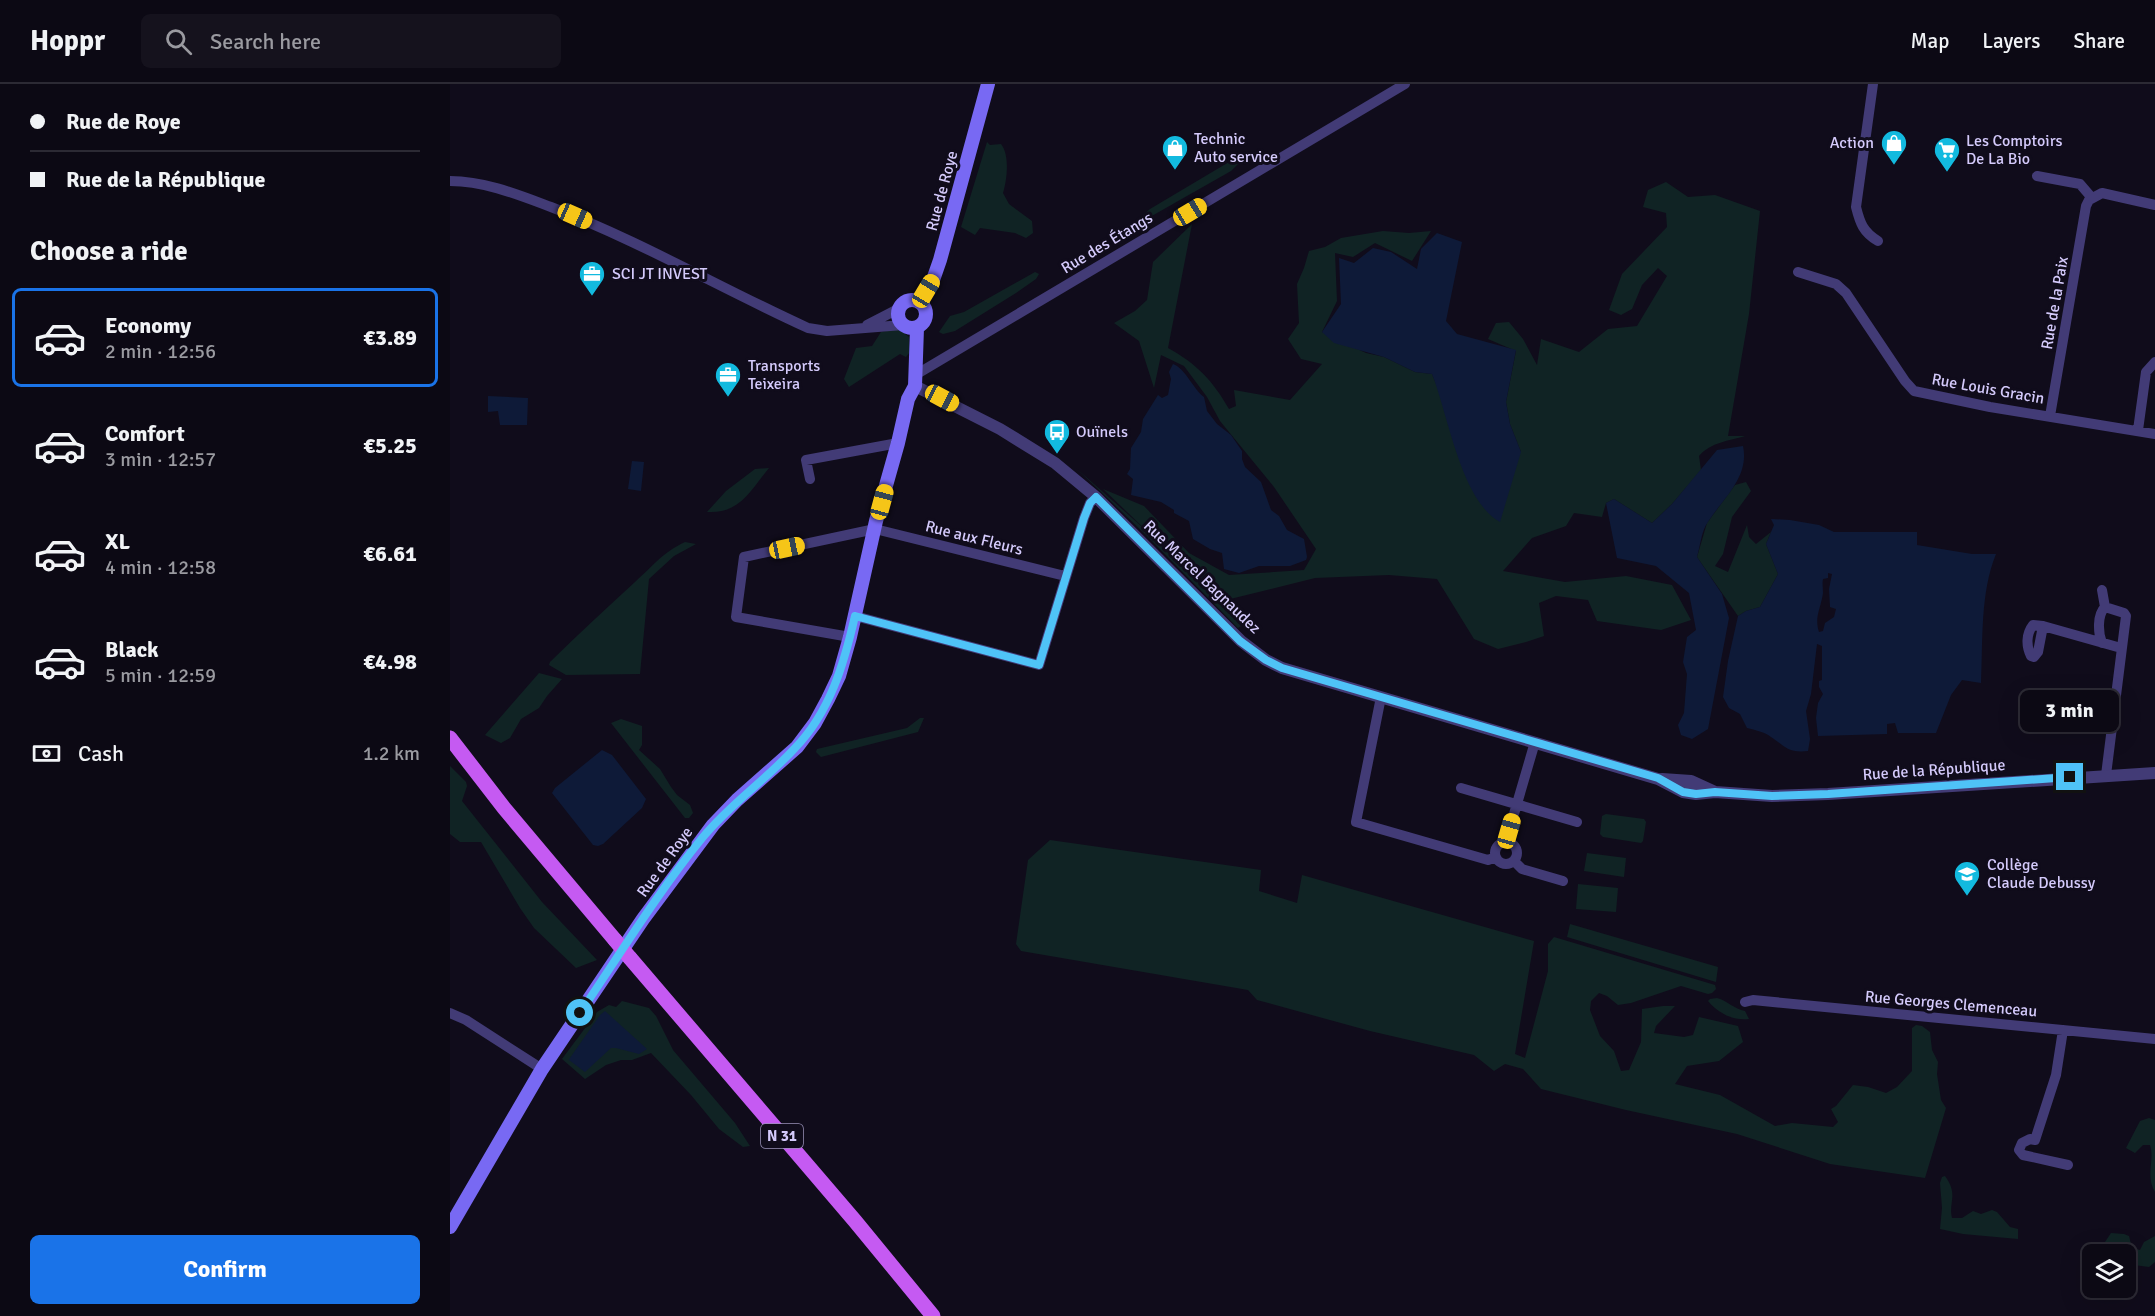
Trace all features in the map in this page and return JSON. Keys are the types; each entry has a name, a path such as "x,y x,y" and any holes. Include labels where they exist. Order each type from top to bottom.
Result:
{"main road":[{"name":"Rue de Roye","path":"919,302 933,280 940,260 988,84"},
{"path":"910,300 919,302 924,307 926,315 923,323 910,326 898,317 900,308 910,300"},
{"name":"Rue de Roye","path":"450,1227 542,1069 643,920 702,838 725,811 783,761 806,736 834,687 850,637 908,399 916,380 910,326"},
{"name":"N 31","path":"457,747 542,855 855,1221 933,1316"}],"street":[{"name":"Rue des Étangs","path":"916,380 1405,84"},
{"path":"1873,84 1856,207 1861,225 1867,234 1878,241"},
{"path":"2037,176 2080,184 2092,198 2102,193 2155,205"},
{"path":"450,181 479,184 528,198 575,216 808,328 827,332 910,326"},
{"name":"Rue de la Paix","path":"2050,416 2086,206 2092,198"},
{"name":"Rue Louis Gracin","path":"1798,272 1836,284 1846,293 1914,391 1990,407 2155,434"},
{"path":"861,328 900,308"},
{"path":"2138,430 2146,372 2155,362"},
{"name":"Rue Marcel Bagnaudez","path":"916,380 1054,463 1096,497 1240,641 1266,660 1282,668 1599,761"},
{"path":"810,478 806,460 898,444"},
{"path":"855,616 1039,665 1065,576 1090,503 1096,497"},
{"path":"850,637 736,617 744,557 875,529"},
{"name":"Rue aux Fleurs","path":"875,529 1065,576"},
{"path":"2102,590 2105,607 2102,610 2098,634 2102,643"},
{"path":"2105,607 2124,613 2126,616 2106,775"},
{"path":"2043,626 2121,648"},
{"path":"1381,697 1356,822 1488,860 1496,857"},
{"path":"1514,861 1518,850 1510,842 1509,831 1535,742"},
{"name":"Rue de la République","path":"1599,761 1658,778 1683,792 1772,796 2155,773"},
{"path":"1461,788 1577,822"},
{"path":"1496,857 1497,846 1503,842 1510,842"},
{"path":"1496,857 1504,864 1514,861"},
{"path":"1514,861 1522,869 1563,881"},
{"name":"Rue Georges Clemenceau","path":"1745,1002 1754,1000 2155,1039"},
{"path":"450,1013 466,1020 542,1069"},
{"path":"2040,1157 2035,1140 2056,1075 2063,1030"},
{"path":"2035,1140 2030,1139 2022,1143 2019,1150 2023,1155 2068,1164"}],"green space":[{"path":"987,142 990,145 1001,144 1004,149 1007,168 1003,193 1009,204 1032,221 1033,233 1026,238 1015,233 980,228 975,235 961,227"},
{"path":"1229,162 1240,162 1231,171 1143,221 1143,215 1150,209"},
{"path":"1666,182 1688,197 1715,195 1760,211 1749,314 1728,436 1745,436 1704,451 1699,456 1701,470 1652,523 1614,499 1606,503 1602,517 1574,513 1566,526 1532,538 1503,571 1565,582 1626,576 1672,585 1691,620 1661,630 1597,621 1588,600 1556,596 1539,603 1544,636 1498,649 1474,639 1437,579 1389,575 1315,578 1218,602 1241,626 1238,628 1076,468 1150,534 1103,489 1144,506 1189,553 1229,575 1304,570 1316,549 1274,487 1220,421 1207,397 1184,366 1161,355 1154,388 1139,341 1114,323 1135,311 1147,300 1153,262 1192,224 1168,348 1188,360 1203,374 1229,409 1236,406 1234,390 1290,400 1322,364 1301,359 1288,339 1299,323 1297,284 1309,251 1325,247 1341,238 1383,231 1409,233 1431,231 1412,261 1375,243 1353,257 1335,253 1337,301 1322,332 1366,353 1384,357 1415,372 1432,374 1437,386 1521,452 1510,424 1506,402 1516,351 1488,339 1496,323 1509,322 1523,339 1537,365 1541,339 1579,352 1608,329 1637,326 1667,276 1658,268 1642,285 1632,309 1621,315 1609,310 1622,274 1667,227 1666,213 1643,207 1648,190"},
{"path":"1035,272 1039,274 1036,279 1016,293 955,331 943,334 939,332 950,316 964,312"},
{"path":"899,329 909,337 910,352 906,357 900,354 849,387 844,379 856,348 872,346 881,332"},
{"path":"769,468 750,493 736,505 718,512 707,512 726,491 755,469"},
{"path":"1746,482 1751,491 1732,517 1723,554 1715,566 1728,572 1747,525 1749,537 1756,544 1771,532 1766,544 1778,574 1760,607 1738,616 1697,557 1707,523 1735,485"},
{"path":"685,542 696,544 674,556 649,579 640,674 566,675 549,665 658,560"},
{"path":"539,673 562,679 539,708 521,719 510,738 501,743 485,735"},
{"path":"920,718 924,718 918,732 821,757 816,752 817,749 907,728"},
{"path":"621,719 642,726 642,745 639,750 660,769 677,795 690,805 693,813 689,818 685,818 611,723"},
{"path":"450,766 466,782 467,786 462,801 542,902 597,960 576,968 534,928 481,842 460,842 450,834"},
{"path":"1606,814 1644,819 1646,822 1643,841 1641,843 1603,837 1600,834 1602,816"},
{"path":"1050,840 1261,870 1259,891 1297,903 1302,875 1534,941 1515,1054 1525,1058 1548,971 1548,944 1554,937 1715,985 1716,989 1708,994 1681,986 1631,1003 1618,1005 1599,993 1591,1001 1590,1010 1600,1036 1614,1051 1621,1071 1629,1070 1641,1042 1642,1009 1675,1006 1656,1026 1654,1033 1684,1037 1693,1035 1699,1017 1738,1026 1743,1042 1719,1061 1687,1066 1675,1084 1720,1095 1775,1126 1792,1123 1833,1127 1838,1122 1831,1109 1853,1085 1886,1093 1897,1087 1912,1071 1912,1028 1916,1025 1922,1026 1930,1032 1932,1050 1938,1062 1937,1074 1941,1100 1946,1108 1925,1178 1830,1164 1737,1134 1541,1089 1523,1069 1505,1064 1494,1071 1474,1055 1370,1031 1257,1000 1248,990 1021,951 1016,944 1028,860"},
{"path":"1587,853 1626,858 1624,877 1584,871"},
{"path":"1578,884 1618,888 1616,912 1576,909"},
{"path":"1570,924 1718,967 1716,982 1567,937"},
{"path":"1717,998 1745,1011 1749,1019 1737,1019 1716,1009 1708,1001"},
{"path":"622,1001 649,1008 656,1016 673,1050 735,1123 750,1146 743,1147 719,1129 691,1095 651,1053 632,1060 621,1060 606,1065 585,1079 562,1059 597,1012 609,1005 616,1007"},
{"path":"2149,1118 2155,1120 2155,1192 2150,1174 2150,1145 2143,1145 2135,1153 2126,1148 2140,1121"},
{"path":"1945,1176 1952,1194 1952,1218 1962,1218 1973,1211 1981,1214 1992,1210 1997,1212 2010,1227 2018,1229 2018,1239 1963,1234 1940,1229 1942,1208 1940,1183 1942,1177"},
{"path":"2111,1233 2129,1236 2131,1244 2104,1244"},
{"path":"2155,1236 2155,1262 2149,1267 2136,1265 2136,1249 2140,1250 2144,1242"}],"water":[{"path":"1437,233 1462,242 1446,321 1457,334 1516,350 1506,402 1510,424 1521,452 1500,522 1475,496 1457,455 1432,374 1415,372 1384,357 1334,343 1322,332 1341,304 1339,258 1354,263 1373,248 1391,252 1417,269 1421,249"},
{"path":"1173,364 1182,370 1204,397 1207,411 1217,424 1231,435 1242,451 1245,467 1261,482 1271,510 1279,516 1287,530 1304,539 1306,560 1290,566 1259,566 1239,573 1224,569 1222,553 1193,539 1189,521 1174,513 1174,510 1161,502 1131,495 1133,479 1127,474 1130,469 1131,448 1141,432 1143,419 1158,395 1162,398 1168,395 1171,379 1169,372"},
{"path":"488,396 528,398 527,425 500,425 498,411 488,412"},
{"path":"1743,446 1744,458 1738,478 1706,525 1697,557 1722,594 1729,618 1708,729 1692,739 1681,735 1678,725 1684,713 1687,674 1683,662 1687,637 1696,630 1689,593 1656,566 1617,558 1606,503 1614,499 1652,523 1672,504 1717,450"},
{"path":"632,461 644,462 641,491 628,489"},
{"path":"1771,519 1819,525 1834,532 1917,532 1917,545 1972,554 1996,554 1985,601 1981,683 1962,680 1951,695 1936,733 1898,733 1895,723 1887,724 1887,734 1818,736 1816,718 1818,703 1823,694 1819,687 1819,681 1822,680 1822,646 1817,644 1811,694 1806,711 1810,739 1808,751 1791,750 1760,731 1747,728 1740,714 1729,708 1723,697 1738,616 1760,607 1778,574 1766,544 1774,525","holes":["1828,573 1832,574 1829,589 1830,607 1836,609 1834,617 1825,623 1823,631 1819,632 1818,617 1823,593 1823,579 1828,578"]},
{"path":"602,750 612,755 646,799 642,808 598,846 593,845 552,793 555,788"},
{"path":"605,1011 647,1049 639,1054 611,1048 585,1072 569,1060"}],"place":[{"name":"Action","path":"1894,166"},
{"name":"Technic Auto service","path":"1175,171"},
{"name":"Les Comptoirs De La Bio","path":"1947,173"},
{"name":"SCI JT INVEST","path":"592,297"},
{"name":"Transports Teixeira","path":"728,398"},
{"name":"Ouïnels","path":"1057,455"},
{"name":"Collège Claude Debussy","path":"1967,897"}],"route":[{"path":"580,1013 702,838 725,811 783,761 806,736 839,676 855,616 1039,665 1084,518 1090,503 1096,497 1240,641 1266,660 1282,668 1658,778 1683,792 1772,796 1828,794 2070,777"}]}
